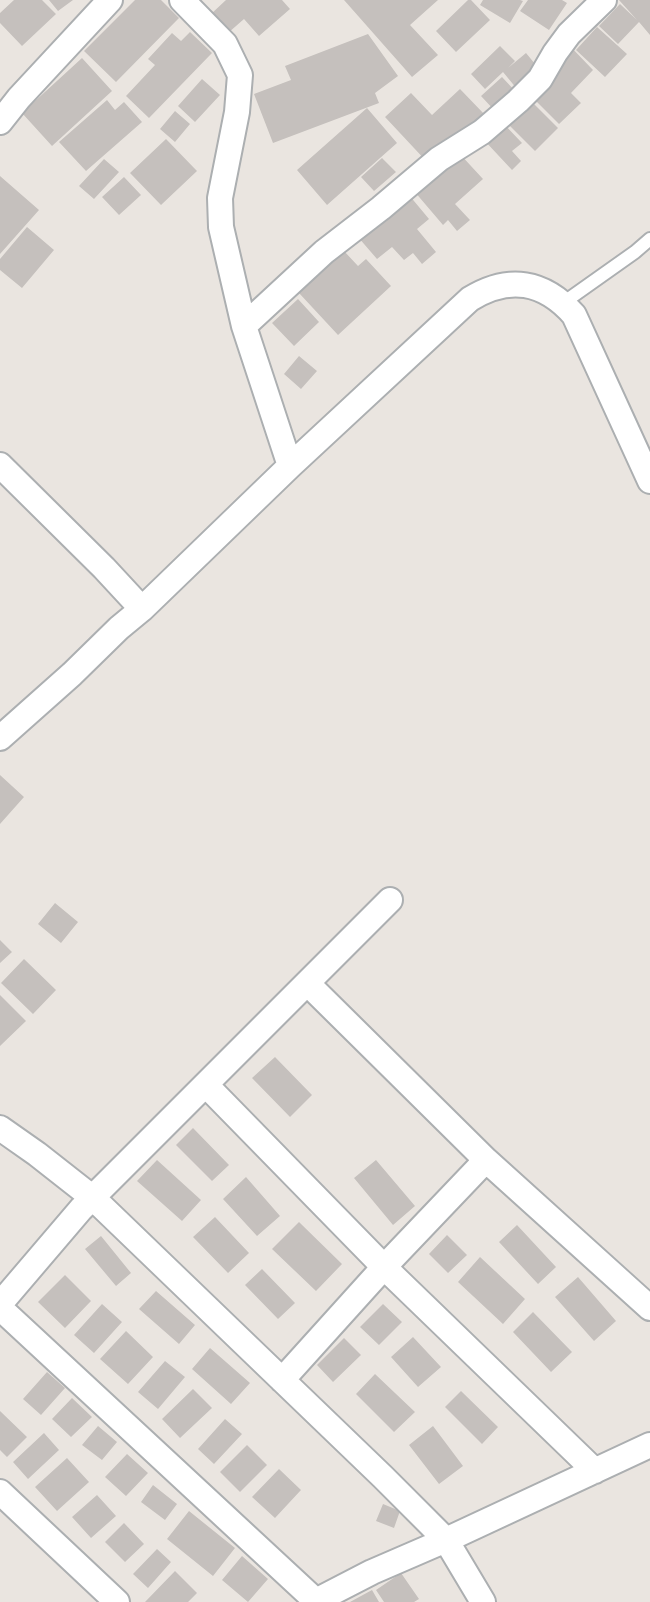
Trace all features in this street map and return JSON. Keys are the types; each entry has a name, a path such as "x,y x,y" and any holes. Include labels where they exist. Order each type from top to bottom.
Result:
{"street":[{"path":"0,122 110,0"},
{"path":"190,3 225,44 240,75 237,112 220,198 221,227 244,326 290,466"},
{"path":"244,326 324,252 439,159 482,132 518,101 540,79 555,53 595,3"},
{"path":"0,738 142,609 290,466 470,299 484,290 516,284 533,287 563,303 574,315 650,481"},
{"path":"0,465 142,609"},
{"path":"390,900 81,1209 0,1306 315,1601 372,1572 650,1445"},
{"path":"307,983 486,1160 650,1308"},
{"path":"206,1085 384,1267 595,1471"},
{"path":"0,1128 93,1198 446,1540 483,1602"},
{"path":"282,1380 486,1160"},
{"path":"0,1492 117,1602"}],"lane":[{"path":"563,303 650,239"}],"building":[{"path":"14,0 42,0 56,14 22,46 0,23 0,13"},
{"path":"49,0 73,0 58,11"},
{"path":"135,0 161,0 179,18 116,82 84,51"},
{"path":"226,0 282,0 290,9 259,36 244,19 228,33 211,14"},
{"path":"344,0 438,0 410,25 438,55 412,77"},
{"path":"468,0 490,20 456,52 436,31"},
{"path":"483,0 523,1 510,23 480,5"},
{"path":"528,0 562,0 567,3 549,30 520,11"},
{"path":"619,0 650,0 650,35 639,22 618,44 599,26 620,4 637,20"},
{"path":"597,27 627,54 605,77 576,50"},
{"path":"190,32 212,53 149,118 126,96 155,65 148,59 172,33 181,41"},
{"path":"368,34 398,76 375,93 379,103 273,143 254,94 291,80 285,66"},
{"path":"568,44 593,70 571,93 581,103 559,124 530,95"},
{"path":"500,46 515,61 508,68 526,53 540,70 517,89 503,72 485,89 471,74"},
{"path":"82,58 112,91 52,146 22,113"},
{"path":"502,77 516,92 495,111 481,96"},
{"path":"202,79 220,95 195,122 178,106"},
{"path":"460,89 486,116 428,163 385,117 411,93 432,115"},
{"path":"528,98 558,128 535,151 505,121"},
{"path":"107,100 115,110 124,102 142,122 86,171 59,142"},
{"path":"367,108 397,143 327,205 297,170"},
{"path":"175,111 190,124 175,142 160,129"},
{"path":"503,123 522,143 512,151 521,161 512,170 484,140"},
{"path":"166,139 197,171 161,205 130,173"},
{"path":"459,153 483,179 455,204 470,220 457,231 448,220 443,225 414,191"},
{"path":"382,158 396,172 374,191 361,177"},
{"path":"104,159 119,172 94,199 79,186"},
{"path":"0,176 39,210 0,254"},
{"path":"124,177 141,195 119,215 102,197"},
{"path":"409,195 429,219 417,229 436,252 422,264 413,253 404,260 392,247 377,259 358,237"},
{"path":"27,227 54,250 22,288 0,270 0,259"},
{"path":"344,251 358,266 366,259 391,286 338,335 299,293"},
{"path":"298,299 319,322 294,346 272,323"},
{"path":"299,356 317,371 301,389 284,374"},
{"path":"0,775 24,797 0,824"},
{"path":"55,903 78,922 61,943 38,924"},
{"path":"0,940 12,952 0,963"},
{"path":"24,959 56,990 33,1014 1,983"},
{"path":"0,995 26,1021 0,1046"},
{"path":"275,1057 312,1095 290,1117 252,1078"},
{"path":"193,1128 229,1165 212,1181 176,1145"},
{"path":"157,1160 201,1200 182,1221 137,1181"},
{"path":"376,1160 415,1206 393,1225 354,1178"},
{"path":"246,1177 280,1216 257,1236 223,1199"},
{"path":"215,1217 249,1253 228,1273 193,1237"},
{"path":"299,1222 342,1264 316,1291 272,1249"},
{"path":"517,1225 556,1267 538,1284 499,1242"},
{"path":"447,1235 467,1255 448,1273 429,1254"},
{"path":"101,1236 131,1273 116,1286 85,1249"},
{"path":"480,1257 525,1299 503,1324 458,1282"},
{"path":"262,1269 295,1303 278,1319 245,1285"},
{"path":"65,1275 91,1301 65,1328 38,1302"},
{"path":"578,1277 616,1321 594,1341 555,1297"},
{"path":"156,1291 195,1325 179,1344 139,1309"},
{"path":"102,1304 122,1322 94,1353 74,1335"},
{"path":"383,1304 402,1322 379,1345 360,1327"},
{"path":"533,1312 572,1352 551,1372 513,1332"},
{"path":"126,1331 153,1357 128,1384 100,1359"},
{"path":"413,1337 441,1367 418,1387 391,1357"},
{"path":"344,1338 361,1355 333,1382 317,1365"},
{"path":"210,1348 250,1383 231,1404 192,1369"},
{"path":"165,1361 185,1377 158,1409 138,1392"},
{"path":"47,1372 65,1388 41,1415 23,1399"},
{"path":"375,1374 415,1412 394,1432 356,1394"},
{"path":"193,1389 212,1408 180,1438 162,1419"},
{"path":"461,1391 498,1427 482,1444 445,1407"},
{"path":"72,1398 92,1417 71,1437 52,1419"},
{"path":"0,1411 27,1437 7,1457 0,1450"},
{"path":"225,1419 242,1434 214,1464 198,1449"},
{"path":"98,1426 117,1442 102,1460 82,1445"},
{"path":"433,1426 463,1466 439,1484 409,1445"},
{"path":"44,1433 59,1450 28,1479 13,1462"},
{"path":"247,1445 267,1465 240,1492 220,1472"},
{"path":"127,1454 148,1473 126,1496 105,1477"},
{"path":"67,1458 89,1482 57,1511 35,1487"},
{"path":"279,1469 301,1490 275,1518 252,1497"},
{"path":"153,1485 177,1504 165,1520 141,1502"},
{"path":"97,1495 116,1516 91,1538 72,1517"},
{"path":"383,1504 400,1511 394,1528 376,1521"},
{"path":"189,1511 235,1548 213,1576 167,1539"},
{"path":"124,1523 144,1544 125,1562 105,1542"},
{"path":"157,1549 171,1562 148,1588 133,1574"},
{"path":"242,1556 268,1579 248,1602 222,1580"},
{"path":"175,1571 197,1593 188,1602 145,1602"},
{"path":"401,1573 419,1599 414,1602 384,1602 376,1590"},
{"path":"372,1590 379,1602 350,1602"}]}
